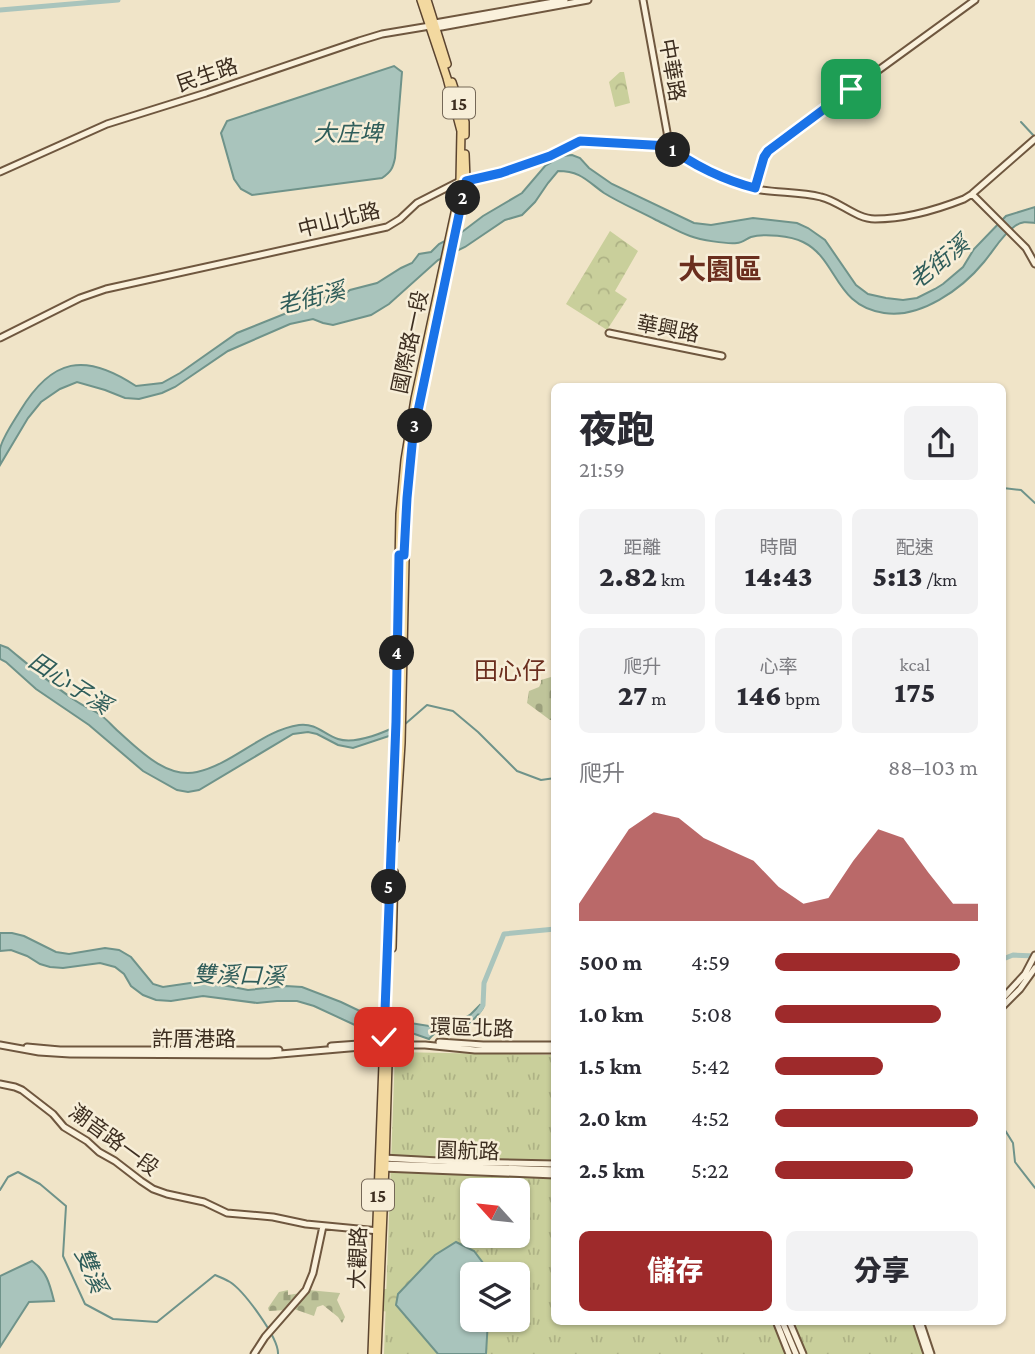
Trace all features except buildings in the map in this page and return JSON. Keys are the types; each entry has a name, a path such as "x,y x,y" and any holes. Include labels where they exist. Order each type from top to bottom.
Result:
{"main road":[{"name":"15","path":"421,0 433,25"},
{"name":"15","path":"427,0 465,122 463,181"},
{"name":"國際路一段","path":"386,1041 399,721 402,555 400,514 415,399 463,181"},
{"name":"大觀路","path":"374,1354 386,1041"}],"street":[{"name":"民生路","path":"0,172 107,124 359,41 382,34 565,0"},
{"name":"民生路","path":"433,25 588,0"},
{"name":"中華路","path":"643,0 669,146"},
{"path":"755,188 764,157 770,149 975,0"},
{"name":"中山北路","path":"0,338 80,298 106,289 387,228 417,203 463,181 501,173 550,156 580,141 669,146 676,153 709,170 755,188 821,197 872,220 904,218 953,203 972,194 1035,139"},
{"path":"972,194 1026,248 1035,264"},
{"name":"華興路","path":"609,333 722,356"},
{"path":"1006,995 1026,974 1034,957"},
{"path":"1006,1003 1035,968"},
{"name":"環區北路","path":"386,1041 475,1050 551,1047"},
{"name":"許厝港路","path":"0,1043 39,1052 70,1054 269,1055 386,1041"},
{"name":"潮音路一段","path":"0,1084 22,1090 53,1114 64,1127 87,1140 99,1152 153,1189 204,1202 228,1213 379,1231"},
{"path":"382,1163 551,1164"},
{"path":"382,1163 551,1172"},
{"path":"254,1354 309,1283 323,1226"},
{"path":"778,1325 789,1354"},
{"path":"784,1325 796,1354"},
{"path":"791,1325 803,1354"},
{"path":"919,1325 929,1354"}],"green space":[{"path":"620,72 624,72 630,103 615,107 609,82"},
{"path":"610,231 638,251 615,291 627,299 607,330 566,304"},
{"path":"551,677 551,720 527,703 529,691 539,687 541,680"},
{"path":"395,1052 551,1055 551,1325 914,1325 923,1354 384,1354"},
{"path":"453,1237 460,1239 460,1248 477,1248 485,1262 460,1262 460,1332 491,1332 490,1354 425,1354 390,1312 382,1311 383,1289 393,1289 420,1259"},
{"path":"288,1290 288,1295 301,1293 286,1310 269,1311 268,1308 279,1292"},
{"path":"308,1290 340,1293 337,1300 345,1317 342,1323 323,1305 317,1307 314,1316 294,1309"}],"water":[{"name":"大庄埤","path":"394,66 402,72 395,158 385,176 252,195 241,189 234,179 221,133 227,121"},
{"path":"562,156 580,158 612,184 694,223 711,225 753,218 797,223 808,228 825,240 856,285 868,294 886,298 917,298 943,284 963,267 974,249 1006,216 1035,207 1035,223 1018,224 1010,230 975,272 939,300 912,311 884,313 868,309 855,301 823,259 803,242 770,235 732,243 695,237 616,200 578,175 558,171 522,215 505,220 465,247 438,260 389,304 371,315 333,325 313,319 290,324 228,351 175,387 139,399 125,398 77,382 60,389 41,402 28,418 0,465 1,445 12,425 32,393 57,371 85,365 118,375 136,386 162,383 237,333 329,296 341,297 350,290 377,283 412,263 419,254 431,252 439,244 522,193 545,166"},
{"path":"0,645 8,648 67,695 102,716 154,761 175,771 186,773 210,768 273,733 299,725 311,726 346,740 372,736 404,723 404,731 353,748 338,745 317,734 293,734 199,790 177,790 143,771 89,725 36,689 0,659"},
{"name":"雙溪口溪","path":"0,933 24,936 56,952 69,954 105,948 119,950 131,957 153,984 163,987 197,982 248,990 302,987 366,1014 429,1026 449,1018 459,1021 480,1005 483,1008 468,1024 440,1031 429,1039 409,1032 378,1034 297,1001 257,1003 203,996 171,1001 156,1000 131,986 124,974 115,967 100,963 50,967 11,950 0,951"},
{"path":"456,1242 460,1244 460,1248 474,1251 482,1262 460,1262 460,1332 487,1332 486,1354 438,1354 396,1305 398,1294 435,1255"},
{"path":"32,1261 44,1274 54,1301 29,1302 0,1347 0,1276"}],"waterway":[{"path":"0,10 118,0"},
{"path":"1021,122 1034,136"},
{"name":"田心子溪","path":"1006,488 1021,490 1035,503"},
{"name":"田心子溪","path":"404,725 427,705 453,711 517,771 541,780 551,779"},
{"name":"雙溪口溪","path":"479,1011 483,1005 484,983 504,934 551,929"},
{"name":"雙溪口溪","path":"1006,958 1013,955 1035,956"},
{"path":"1006,1132 1013,1143 1015,1162 1035,1188"},
{"name":"雙溪","path":"0,1190 8,1177 18,1172 40,1184 66,1206 63,1256 85,1304 113,1319 157,1322 215,1275 230,1282 252,1305 273,1337 278,1354"}],"district":[{"name":"大園區","path":"720,269"},
{"name":"田心仔","path":"510,671"}],"route":[{"path":"384,1037 396,722 399,555 404,555 413,435 466,181 501,173 550,156 580,141 669,146 676,153 709,170 755,188 768,151 851,89"}],"water label":[{"name":"老街溪","path":"939,262"},
{"name":"老街溪","path":"311,298"}]}
